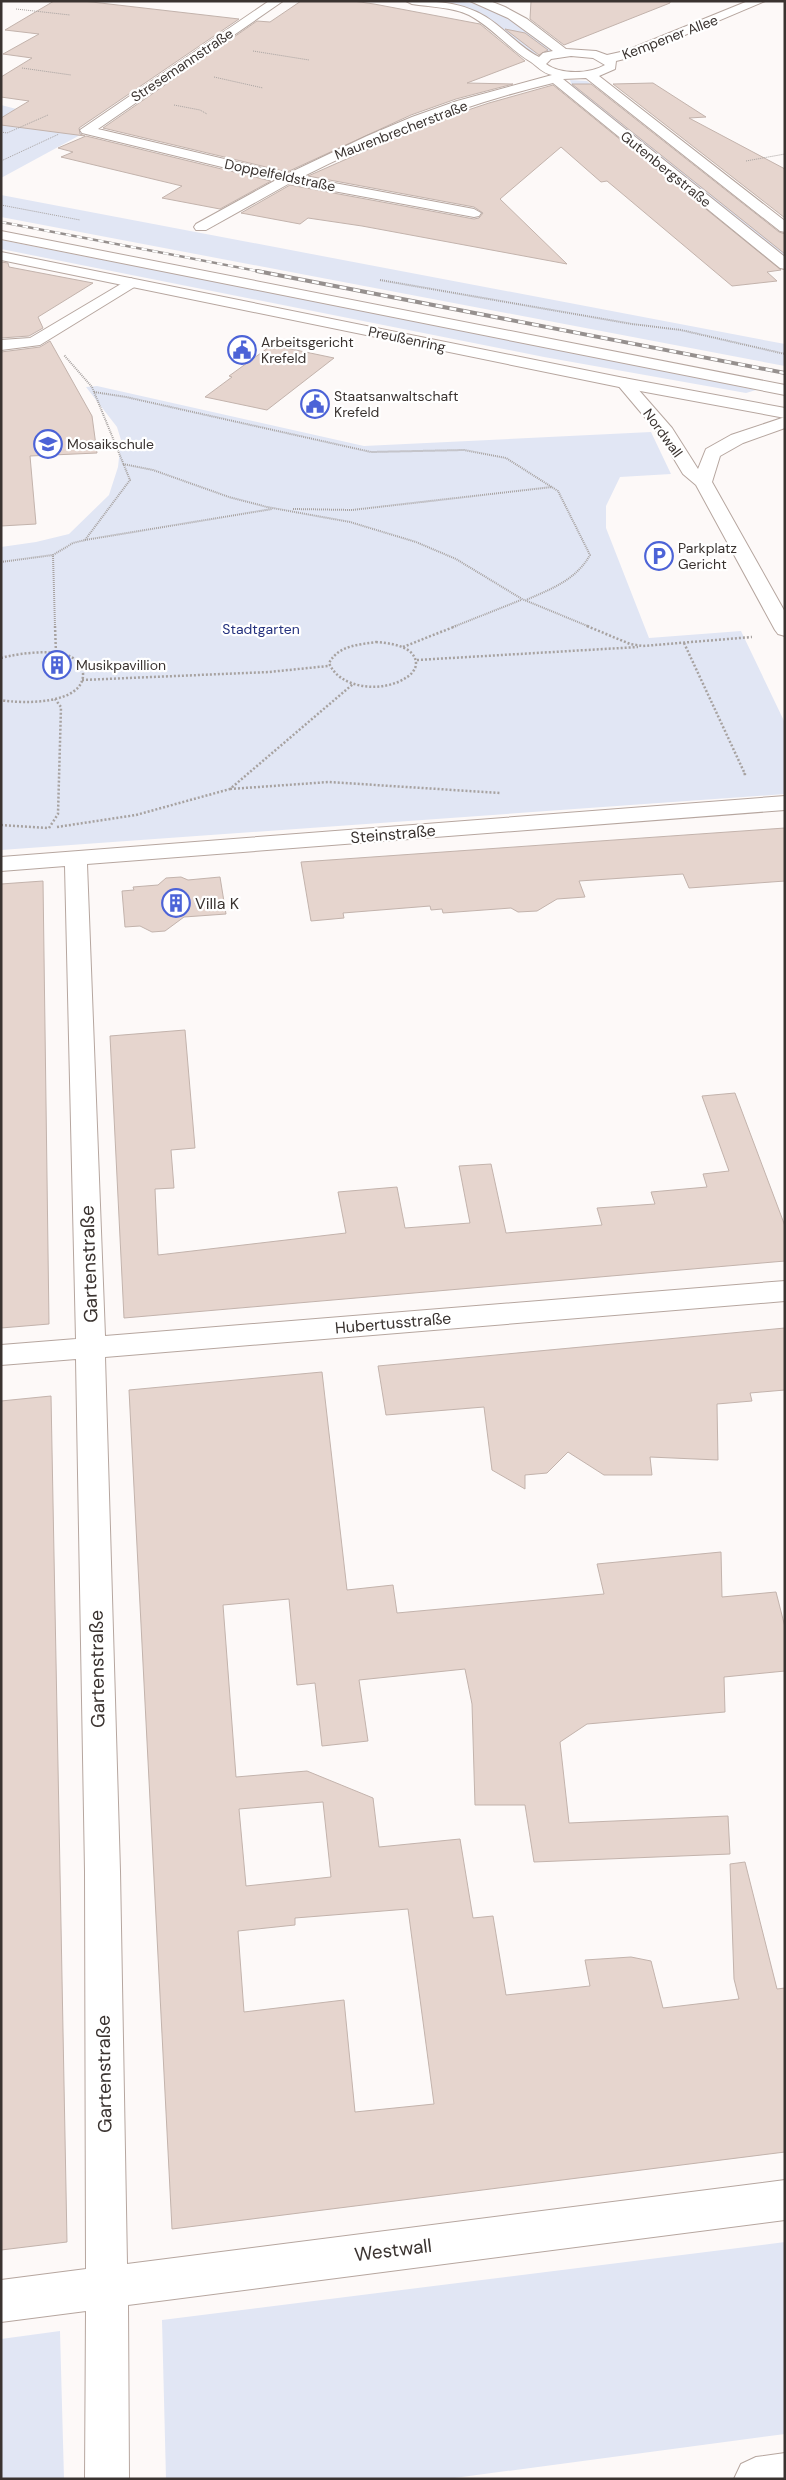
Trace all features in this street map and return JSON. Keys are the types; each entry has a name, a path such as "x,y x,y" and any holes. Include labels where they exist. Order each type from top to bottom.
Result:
{"street":[{"name":"Stresemannstraße","path":"87,130 277,1"},
{"path":"412,1 472,12 493,26 527,56 539,61 540,66 559,76 589,74 609,68 611,63 608,59 588,53 563,53 547,56 539,61"},
{"path":"476,1 497,6 522,21 563,53"},
{"name":"Kempener Allee","path":"608,59 629,54 759,1"},
{"name":"Gutenbergstraße","path":"589,74 785,228"},
{"name":"Gutenbergstraße","path":"559,76 785,265"},
{"name":"Maurenbrecherstraße","path":"201,227 286,178 368,139 492,94 559,76"},
{"name":"Doppelfeldstraße","path":"87,130 286,178 474,213"},
{"name":"Preußenring","path":"1,235 785,390"},
{"name":"Preußenring","path":"1,256 785,414"},
{"path":"1,345 34,342 131,283"},
{"name":"Nordwall","path":"624,383 666,432 689,470 703,482 785,630"},
{"path":"703,482 712,453 736,439 785,422"},
{"name":"Steinstraße","path":"1,864 785,803"},
{"name":"Gartenstraße","path":"76,859 91,1348 108,2286 107,2479"},
{"name":"Hubertusstraße","path":"1,1356 785,1291"},
{"name":"Westwall","path":"1,2301 785,2200"},
{"path":"756,2479 785,2475"}],"path":[{"path":"16,9 70,15"},
{"path":"210,46 309,60"},
{"path":"22,68 71,75"},
{"path":"174,70 262,88"},
{"path":"1,132 7,133 48,116"},
{"path":"1,161 59,134 87,130"},
{"path":"373,278 681,330 785,354"},
{"path":"47,335 94,392 130,480 85,540"},
{"path":"94,392 126,397 371,452 464,450 506,458 558,491 590,555 586,564 567,582 403,648"},
{"path":"123,464 152,470 229,497 350,522 416,542 456,559 524,600 630,644 643,646"},
{"path":"1,562 53,555 60,548 85,540 277,508 352,510 552,487"},
{"path":"53,555 56,653"},
{"path":"416,660 643,646 760,635"},
{"path":"376,642 403,648 412,653 417,667 412,674 393,684 380,686 353,684 335,676 328,666 330,658 336,651 360,643 376,642"},
{"path":"684,643 745,774 738,774"},
{"path":"1,658 26,652 56,653 70,657 79,664 83,672 82,680 77,688 55,699 21,704 1,700"},
{"path":"82,680 270,672 328,666"},
{"path":"230,789 353,684"},
{"path":"50,828 58,814 61,707 55,699"},
{"path":"1,825 50,828 136,815 230,789 329,782 508,793"}],"green space":[{"path":"410,1 464,2 494,7 517,21 552,51 535,54 499,34 472,12"},
{"path":"570,80 587,81 785,238 785,259 572,86"},
{"path":"1,105 74,124 82,134 1,178"},
{"path":"1,195 785,344 785,366 1,217"},
{"path":"1,240 582,353 756,390 746,393 544,357 1,249"},
{"name":"Stadtgarten","path":"97,386 364,446 651,432 671,474 620,477 606,506 606,528 649,638 741,631 785,723 785,794 1,850 1,547 36,542 69,534 109,495 118,467 121,440 117,427 86,387"},
{"path":"785,2242 785,2434 447,2479 166,2479 162,2320"},
{"path":"60,2331 64,2479 1,2479 1,2339"}],"building":[{"path":"54,1 83,1 239,19 79,128 80,134 85,136 1,125 1,118 29,101 1,97 1,77 32,58 3,54 39,34 5,30"},
{"path":"301,1 353,1 480,24 525,61 467,83 513,84 456,99 411,115 287,172 103,128 257,21 270,22"},
{"path":"531,1 670,1 670,3 564,45 530,19"},
{"path":"505,29 525,33 548,50 539,55"},
{"path":"653,83 706,117 689,118 785,169 785,218 613,84"},
{"path":"572,84 591,84 779,232 785,234 785,254"},
{"path":"553,85 781,270 767,272 777,281 732,286 607,181 601,182 561,147 500,199 567,264 362,226 308,218 300,224 241,213 290,185 474,219 479,218 483,213 474,207 308,176 426,124 489,103"},
{"path":"86,136 271,181 220,209 162,198 182,186 61,157 73,152 58,148"},
{"path":"1,262 8,263 9,267 93,283 38,317 43,328 29,336 1,338"},
{"path":"50,341 92,416 97,453 30,456 36,524 1,526 1,352 40,347"},
{"path":"272,345 334,358 267,410 205,397 232,377 229,376"},
{"path":"785,828 785,881 689,888 683,874 579,881 585,897 557,899 537,911 518,912 511,908 443,913 442,909 431,910 430,906 343,913 344,918 311,921 301,862"},
{"name":"Villa K","path":"181,877 188,880 220,877 226,914 184,917 165,931 152,932 140,926 125,927 122,891 134,890 133,887 158,885 166,878"},
{"path":"43,881 49,1324 1,1328 1,884"},
{"path":"185,1030 195,1148 171,1150 174,1188 155,1189 158,1255 346,1233 338,1192 397,1187 405,1228 470,1223 459,1166 491,1164 506,1233 602,1225 597,1208 655,1204 651,1192 707,1187 703,1174 729,1171 702,1096 735,1093 785,1226 785,1261 124,1318 110,1036"},
{"path":"785,1328 785,1390 750,1393 752,1401 717,1404 718,1460 650,1457 652,1475 604,1475 568,1452 547,1473 525,1475 525,1489 492,1470 484,1407 386,1415 378,1366"},
{"path":"322,1372 347,1590 393,1585 397,1613 604,1594 597,1564 721,1552 722,1597 776,1592 785,1627 785,1671 724,1677 725,1712 587,1724 560,1742 569,1823 728,1816 730,1854 534,1862 525,1805 475,1805 472,1704 465,1669 359,1680 368,1741 322,1746 315,1683 297,1685 289,1599 223,1605 236,1777 307,1771 373,1798 379,1847 460,1839 473,1918 493,1916 506,1995 590,1986 585,1960 631,1957 651,1961 663,2008 739,1999 734,1979 730,1864 745,1862 777,1989 785,1988 785,2152 172,2229 129,1390","holes":["323,1802 331,1877 246,1886 239,1809","408,1909 434,2104 355,2112 344,2000 244,2012 238,1931 295,1925 295,1918"]},
{"path":"51,1396 67,2242 1,2250 1,1401"}],"railway":[{"path":"1,222 263,272"},
{"path":"257,271 785,373"}],"place":[{"name":"Arbeitsgericht Krefeld","path":"242,350"},
{"name":"Staatsanwaltschaft Krefeld","path":"315,404"},
{"name":"Mosaikschule","path":"48,444"},
{"name":"Parkplatz Gericht","path":"659,556"},
{"name":"Musikpavillion","path":"57,665"},
{"name":"Villa K","path":"176,903"}]}
